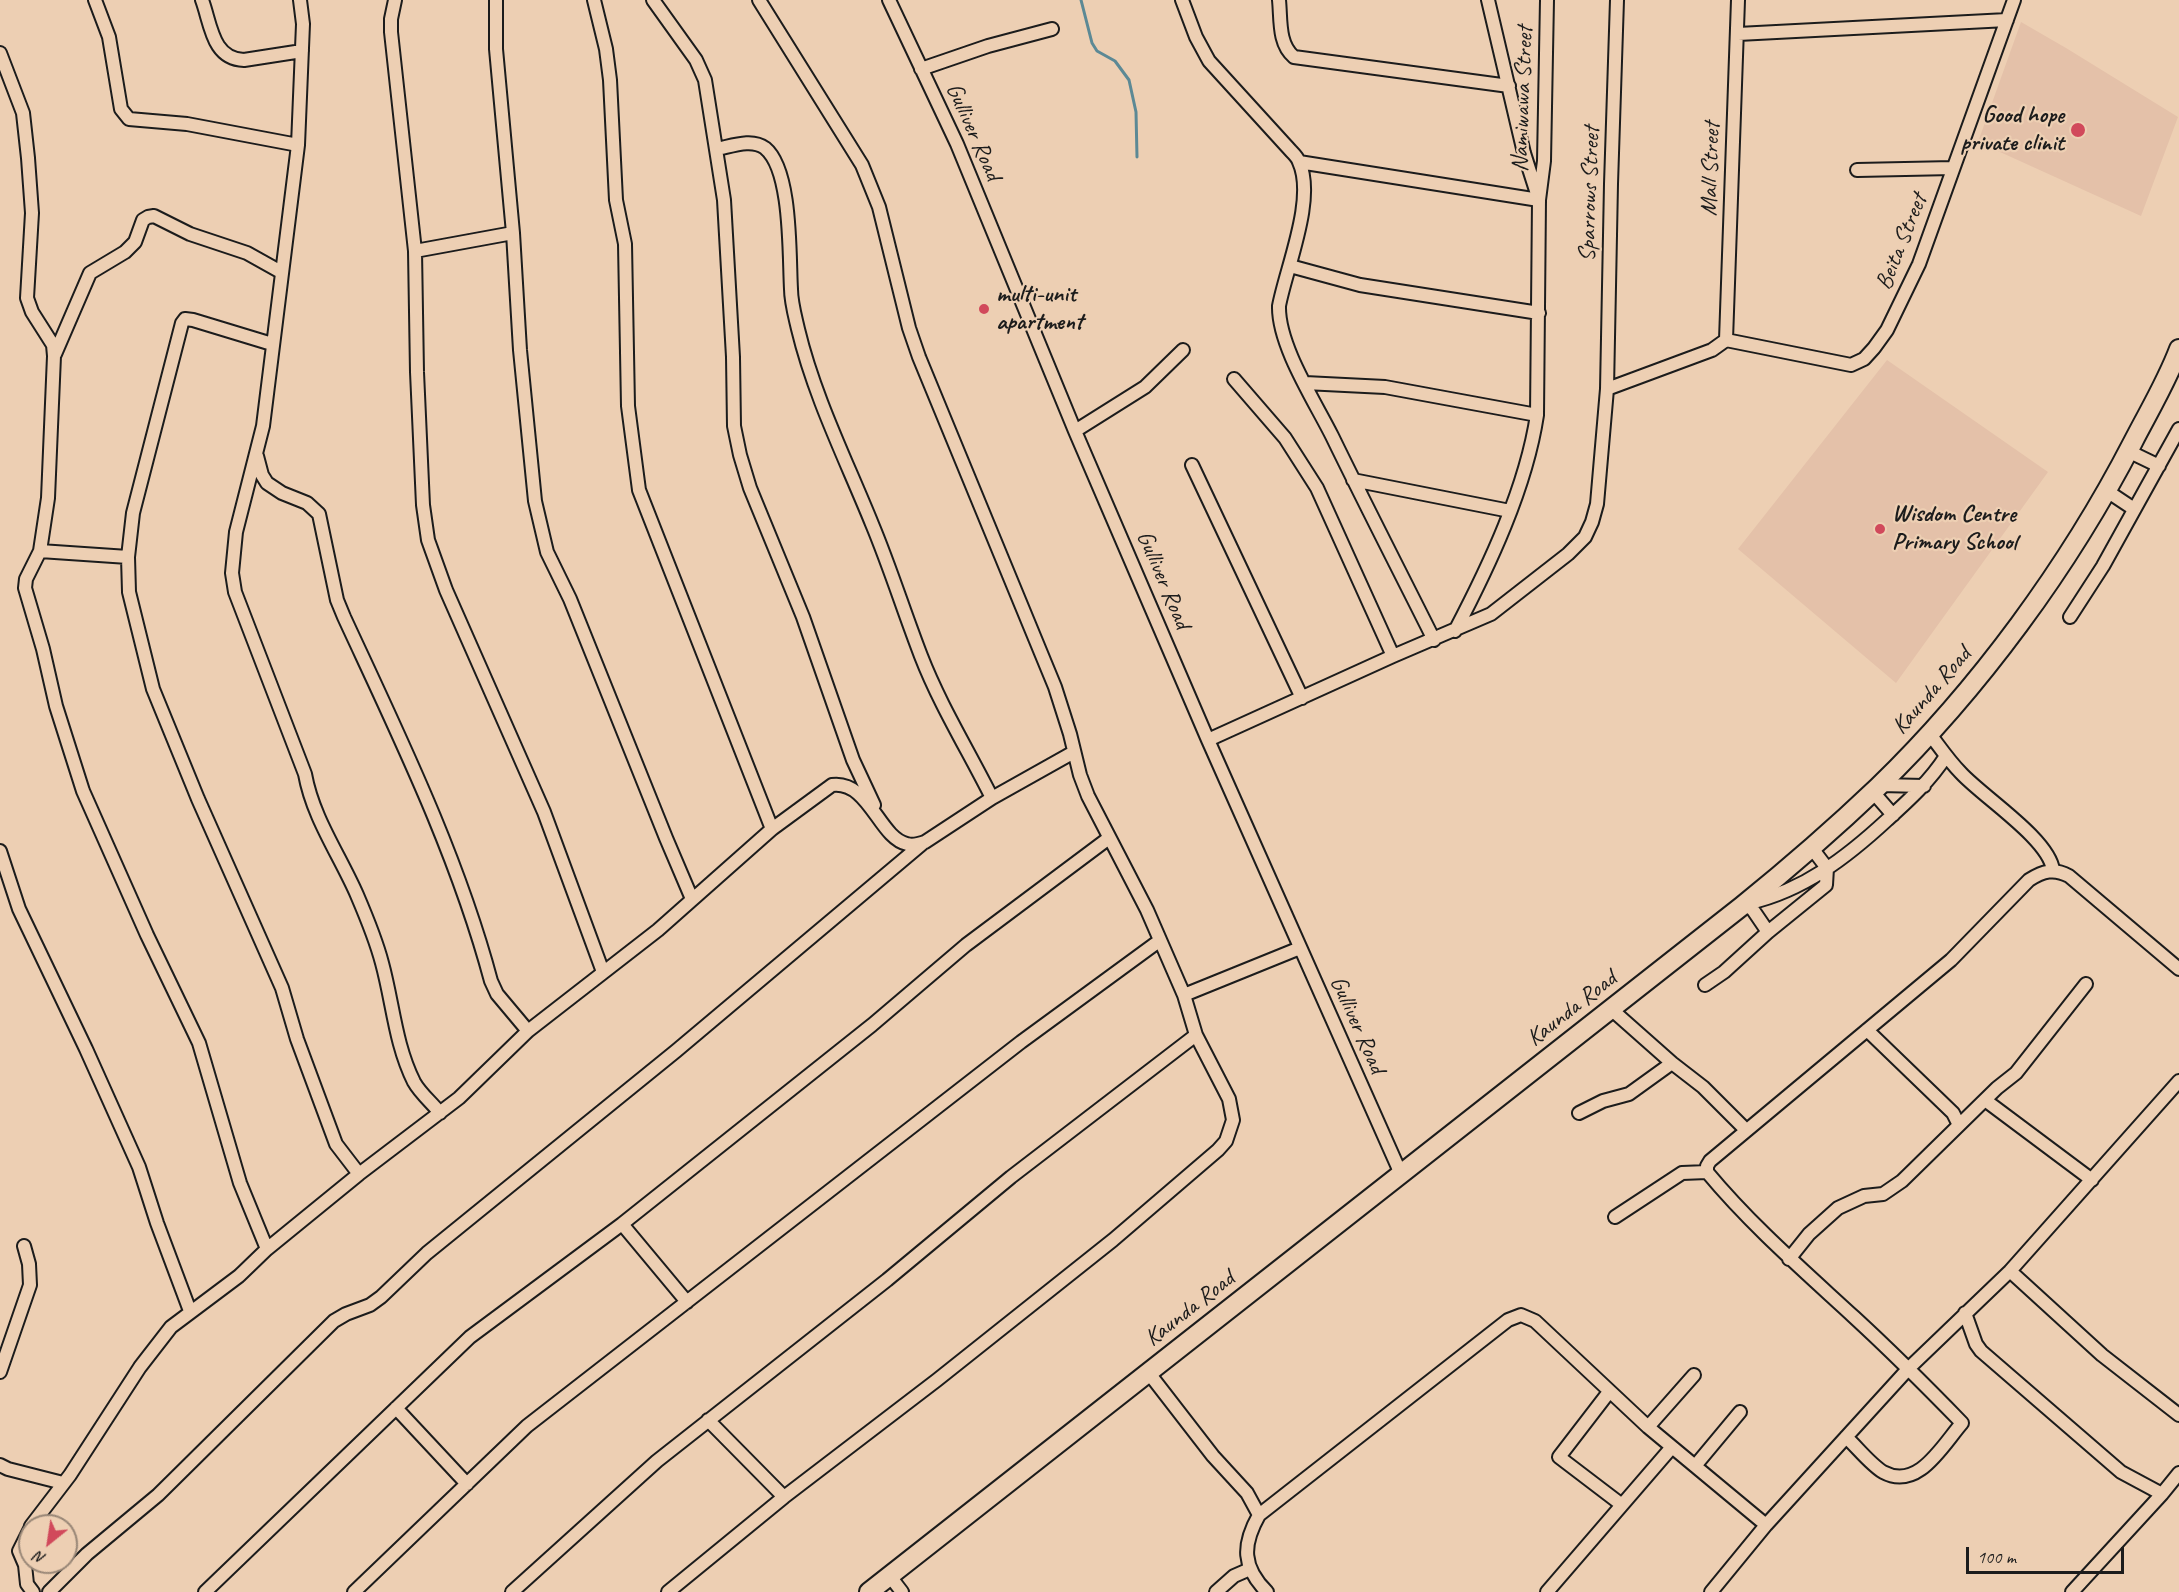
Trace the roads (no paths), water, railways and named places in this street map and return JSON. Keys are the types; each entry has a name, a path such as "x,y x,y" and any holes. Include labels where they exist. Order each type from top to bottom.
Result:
{"main road":[{"name":"Kaunda Road","path":"869,1592 1745,904 1876,788 1964,693 2043,592 2108,491 2179,349"}],"street":[{"path":"95,0 109,37 121,109 129,119 187,124 298,146"},
{"path":"202,0 215,42 227,56 244,60 302,51"},
{"path":"300,0 303,24 298,146 263,426 236,532 232,573 235,592 305,774 309,795 323,829 357,895 382,962 396,1033 405,1061 415,1084 440,1113"},
{"path":"395,0 391,32 415,251 417,372 423,505 428,540 446,590 544,812 603,972"},
{"path":"496,0 496,49 513,233 520,350 535,501 547,552 570,598 692,899"},
{"path":"594,0 606,49 610,80 616,200 626,244 628,406 639,490 772,829"},
{"path":"653,0 702,70 724,201 733,357 734,426 740,455 750,488 803,617 853,760 884,825"},
{"path":"668,1592 784,1497 937,1380 1113,1240 1218,1150 1231,1131 1233,1120 1233,1109 1196,1035 1184,996 1136,885 1088,796 1055,687 919,357 909,328 879,207 862,165 759,0"},
{"name":"Gulliver Road","path":"889,0 957,144 1075,431 1208,740 1401,1174"},
{"path":"1182,0 1196,37 1209,61 1299,162 1304,191 1290,266 1281,295 1279,318 1284,336 1305,383 1434,640"},
{"path":"1279,0 1283,41 1294,57 1509,86"},
{"path":"1455,632 1510,511 1526,468 1537,415 1539,200 1524,153 1488,0"},
{"name":"Namiwawa Street","path":"1539,200 1544,161 1547,0"},
{"name":"Sparrows Street","path":"1208,740 1393,656 1455,632 1491,614 1516,597 1585,537 1597,504 1607,389 1610,196 1617,0"},
{"name":"Mall Street","path":"1726,340 1738,0"},
{"name":"Beita Street","path":"1726,340 1851,365 1863,359 1874,348 1887,330 1919,264 2014,0"},
{"path":"1738,34 2007,20"},
{"path":"921,69 988,46 1052,29"},
{"path":"0,53 23,113 27,147 32,213 27,298 32,312 53,345 54,356 48,498 40,551 26,579 25,588 43,649 56,706 76,770 147,935 199,1042 240,1183 267,1249"},
{"path":"717,149 755,143 766,149 778,170 786,203 791,292 798,329 812,375 889,566 921,657 953,727 992,798"},
{"path":"1299,162 1539,200"},
{"path":"1857,170 1953,168"},
{"path":"54,356 90,273 126,252 135,242 143,220 148,217 154,216 190,234 247,253 281,272"},
{"path":"415,251 513,233"},
{"path":"1290,266 1360,285 1539,313"},
{"path":"272,344 193,320 185,319 182,323 133,513 128,557 129,592 153,689 198,799 282,988 297,1039 336,1144 359,1174"},
{"path":"1607,389 1712,350 1726,340"},
{"path":"1075,431 1145,387 1183,350"},
{"path":"1234,379 1285,438 1317,488 1393,656"},
{"path":"1305,383 1385,387 1537,415"},
{"path":"2070,617 2103,566 2179,429"},
{"path":"2128,451 2159,466"},
{"path":"256,455 267,483 282,493 307,503 319,514 340,609 442,834 497,994 528,1031"},
{"path":"1192,465 1302,698"},
{"path":"1353,480 1510,511"},
{"path":"2108,491 2134,509"},
{"path":"40,551 128,557"},
{"path":"1929,733 1946,756 1972,784 2015,820 2049,855 2053,870"},
{"path":"49,1592 87,1554 158,1495 334,1322 346,1314 370,1305 381,1297 427,1253 676,1051 925,842 992,798 1074,752"},
{"path":"1745,904 1771,898 1849,854 1924,786 1946,756"},
{"path":"40,1514 158,1341 171,1327 239,1276 267,1249 359,1174 459,1098 528,1031 658,930 772,829 832,785 841,784 857,792 884,825 902,842 915,845 925,842"},
{"path":"1893,815 1876,788 1924,786"},
{"path":"205,1592 470,1337 622,1224 872,1025 966,945 1109,838"},
{"path":"1705,985 1724,972 1768,932 1826,885 1827,868 1811,847"},
{"path":"0,851 19,909 139,1167 190,1311"},
{"path":"1846,1437 1882,1471 1896,1476 1909,1477 1920,1471 1962,1424 1909,1368 1789,1259 1722,1190 1707,1172 1710,1161 1950,960 2029,880 2045,871 2053,870 2069,876 2179,969"},
{"path":"1745,904 1753,910 1768,932"},
{"path":"354,1592 527,1426 1021,1042 1159,941"},
{"path":"1184,996 1300,948"},
{"path":"1789,1259 1809,1234 1838,1208 1864,1196 1883,1194 1892,1190 2016,1072 2086,984"},
{"path":"1611,1009 1672,1064 1703,1087 1746,1130"},
{"path":"1868,1030 1895,1059 1953,1113 1959,1125"},
{"path":"512,1592 616,1496 708,1420 895,1274 1011,1177 1196,1035"},
{"path":"1579,1113 1603,1101 1629,1094 1672,1064"},
{"path":"1711,1592 1766,1525 1909,1368 2010,1271 2179,1081"},
{"path":"1985,1100 2092,1180"},
{"path":"1615,1217 1682,1173 1707,1172"},
{"path":"622,1224 687,1302"},
{"path":"0,1372 30,1285 29,1264 24,1246"},
{"path":"2010,1271 2102,1355 2179,1415"},
{"path":"1965,1313 1976,1344 1981,1351 2121,1472 2162,1494"},
{"path":"1267,1592 1250,1569 1246,1548 1249,1532 1259,1515 1508,1320 1521,1315 1535,1321 1648,1427 1766,1525"},
{"path":"1148,1372 1213,1456 1242,1487 1259,1515"},
{"path":"1648,1427 1694,1375"},
{"path":"1610,1392 1559,1457 1622,1505"},
{"path":"396,1408 467,1484"},
{"path":"1695,1466 1740,1412"},
{"path":"708,1420 784,1497"},
{"path":"1547,1592 1671,1447"},
{"path":"0,1465 63,1483"},
{"path":"2072,1592 2179,1473"},
{"path":"1216,1592 1234,1576 1250,1569"},
{"path":"26,1574 27,1584 33,1592"},
{"path":"889,1575 902,1592"}],"waterway":[{"path":"1081,0 1092,43 1097,51 1115,61 1129,80 1136,112 1137,157"}],"place":[{"name":"Good hope private clinit","path":"2078,130"},
{"name":"multi-unit apartment","path":"984,309"},
{"name":"Wisdom Centre Primary School","path":"1880,529"}]}
